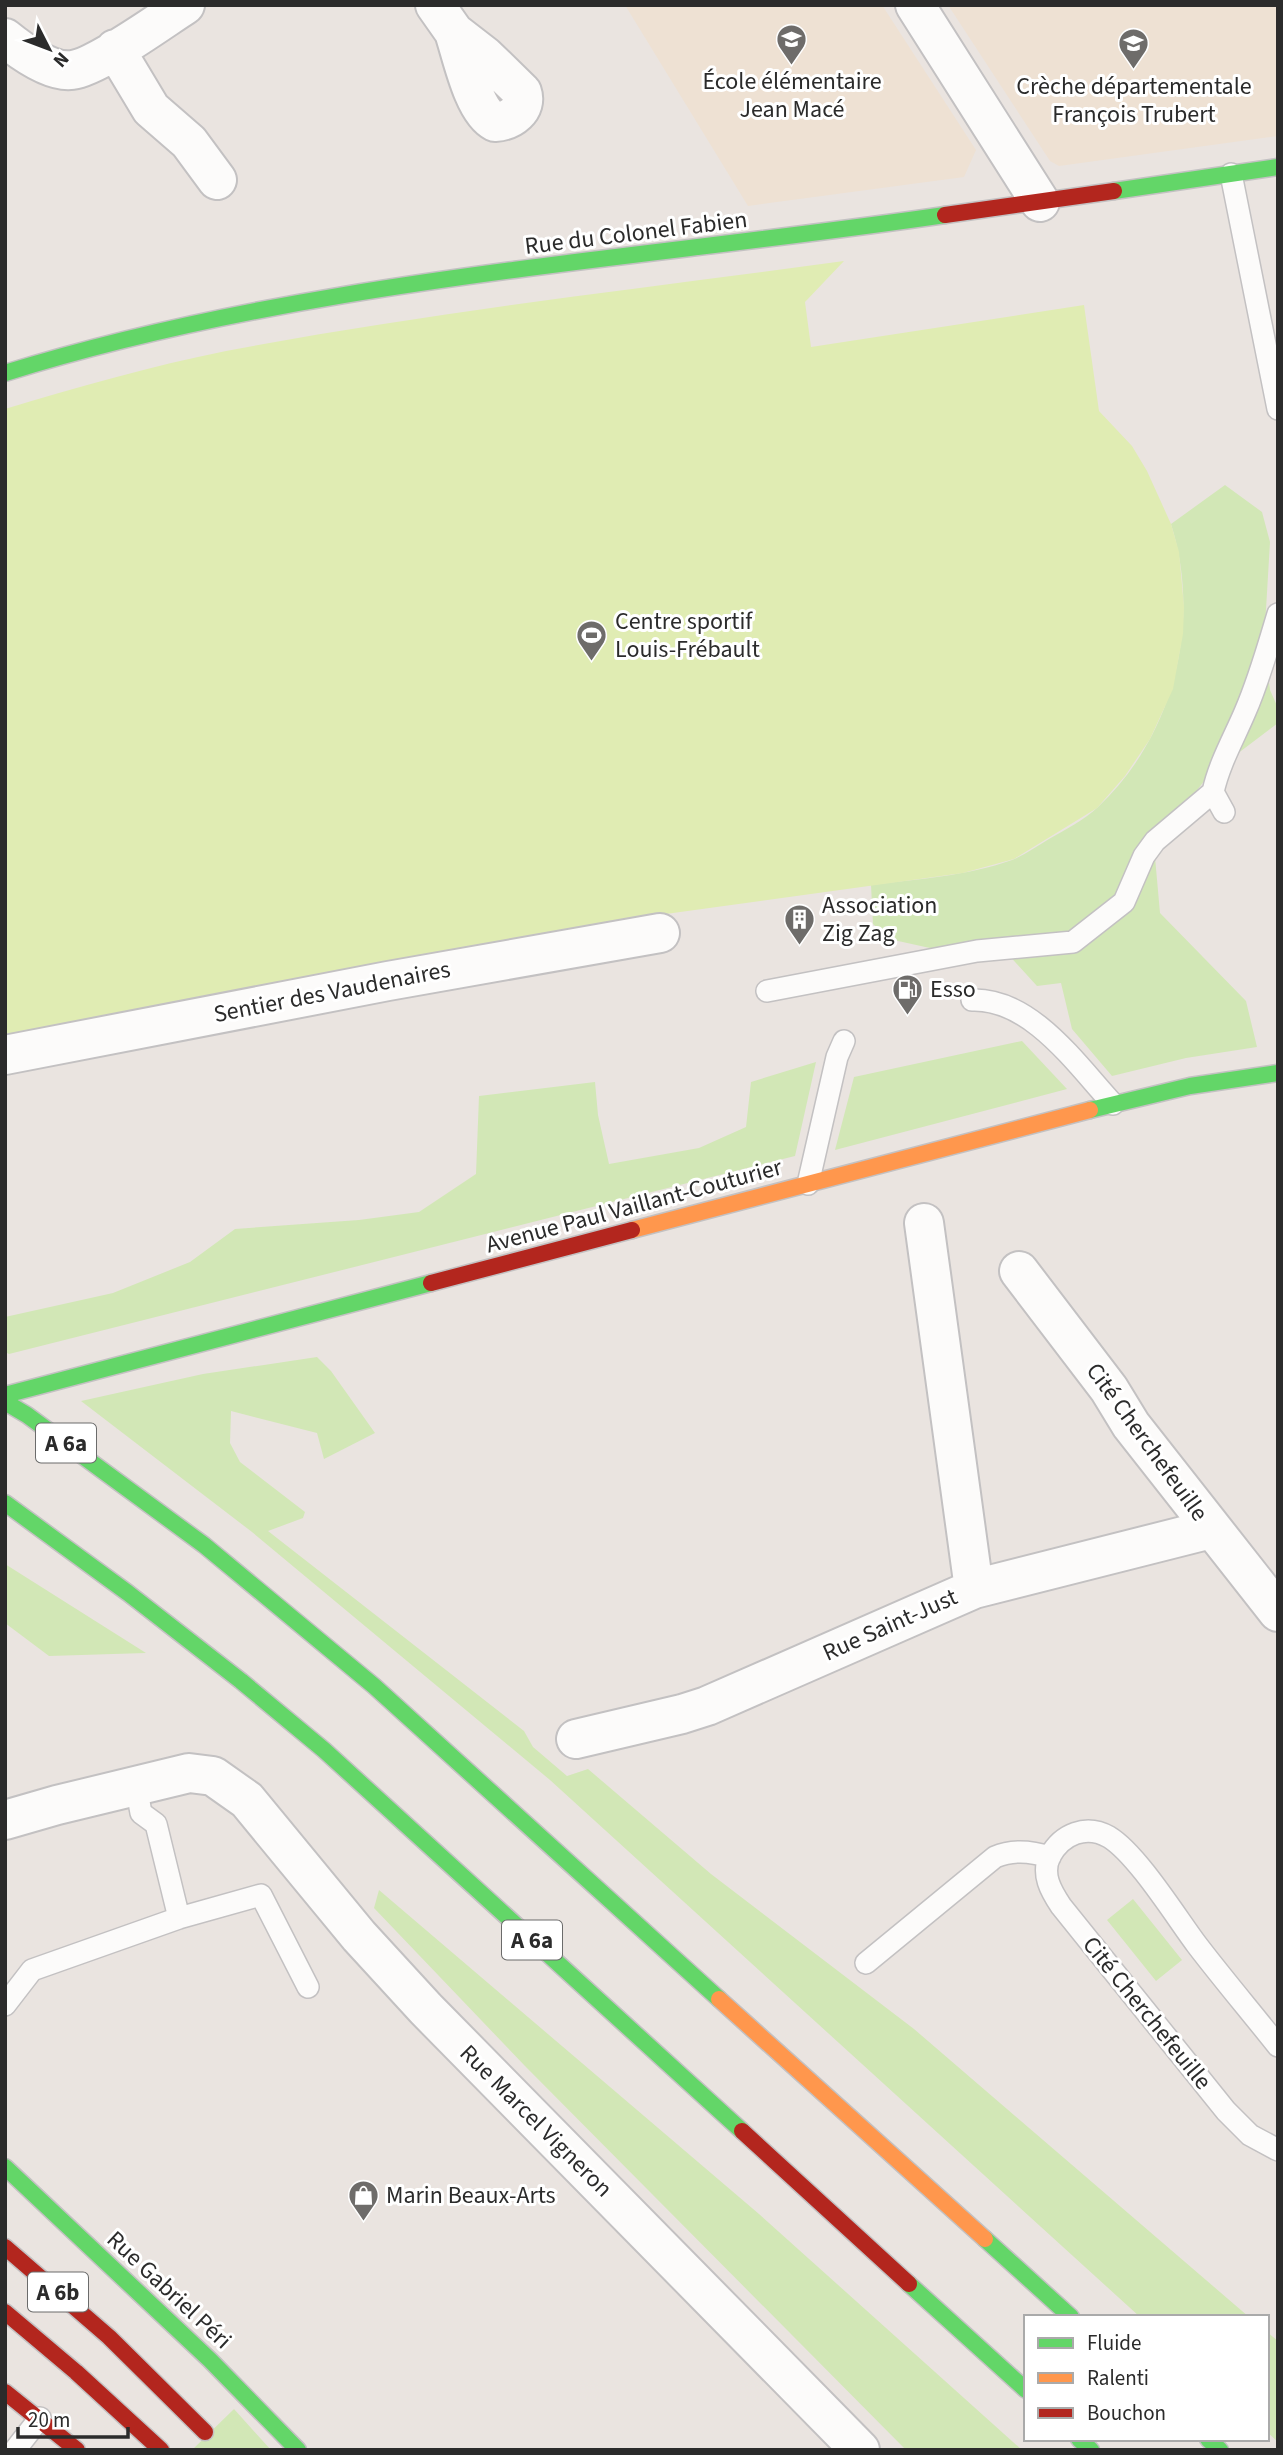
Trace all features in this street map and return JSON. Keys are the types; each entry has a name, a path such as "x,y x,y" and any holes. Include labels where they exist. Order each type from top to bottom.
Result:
{"main road":[{"name":"Rue du Colonel Fabien","path":"5,373 79,350 228,315 384,287 878,225 1278,167"},
{"name":"Avenue Paul Vaillant-Couturier","path":"5,1395 1113,1104 1190,1086 1278,1073"},
{"name":"A 6a","path":"5,1402 125,1486 236,1571 374,1686 1069,2315"},
{"name":"A 6a","path":"12,1507 241,1681 324,1750 1024,2388"},
{"name":"Rue Gabriel Péri","path":"5,2167 210,2360 298,2450"},
{"name":"A 6b","path":"5,2248 109,2337 205,2432"},
{"name":"A 6b","path":"5,2312 76,2372 161,2450"},
{"path":"5,2392 77,2450"}],"street":[{"path":"5,38 22,51 47,64 70,71 102,57 185,5"},
{"path":"915,5 1040,202"},
{"path":"102,57 151,109 189,142 217,180"},
{"name":"Sentier des Vaudenaires","path":"5,1055 388,981 660,933"},
{"path":"924,1223 974,1589"},
{"name":"Cité Cherchefeuille","path":"1020,1271 1109,1389 1131,1425 1278,1612"},
{"name":"Rue Saint-Just","path":"576,1739 707,1706 974,1589 1211,1529"},
{"name":"Rue Marcel Vigneron","path":"136,1786 189,1773 213,1776 247,1800 359,1936 426,2009 860,2450"},
{"path":"5,1820 136,1786"}],"lane":[{"path":"1231,174 1274,375 1278,409"},
{"path":"1224,812 1213,792 1216,776 1246,710 1278,614"},
{"path":"767,991 977,951 1073,942 1124,902 1144,856 1154,841 1213,792"},
{"path":"972,1000 1003,1003 1035,1023 1113,1104"},
{"path":"808,1184 836,1057 844,1041"},
{"path":"136,1786 141,1813 156,1825 179,1918"},
{"path":"866,1963 995,1857 1016,1851 1050,1857 1069,1835 1082,1831 1104,1835 1117,1843 1135,1862 1212,1965 1278,2046"},
{"name":"Cité Cherchefeuille","path":"1050,1857 1047,1866 1048,1881 1061,1906 1226,2110 1250,2135 1278,2150"},
{"path":"5,2005 32,1970 179,1918 261,1895 308,1987"},
{"path":"15,2450 40,2418"}],"shaded area":[{"name":"École élémentaire Jean Macé","path":"625,5 882,5 976,150 964,177 748,206"},
{"name":"Crèche départementale François Trubert","path":"948,5 1278,5 1278,136 1059,166 1050,161"}],"green space":[{"name":"Centre sportif Louis-Frébault","path":"844,261 805,302 811,347 1084,305 1099,411 1132,446 1147,471 1171,524 1179,552 1184,607 1183,634 1173,689 1150,739 1125,776 1097,808 1014,859 963,873 593,924 594,935 5,1042 5,409 170,363 303,337 534,302"},
{"path":"1225,485 1262,512 1270,542 1264,643 1270,690 1278,708 1278,723 1208,776 1154,846 1160,913 1246,1001 1257,1047 1186,1058 1112,1076 1072,1029 1061,983 1037,986 996,941 939,950 889,939 873,924 871,885 960,873 1012,860 1087,816 1124,778 1146,747 1163,712 1175,676 1182,638 1183,600 1180,561 1171,524"},
{"path":"1022,1041 1067,1089 835,1150 854,1077"},
{"path":"816,1062 795,1156 9,1354 5,1352 5,1317 113,1293 190,1262 235,1229 359,1220 419,1212 476,1174 479,1096 595,1082 598,1115 609,1164 699,1148 746,1127 751,1082"},
{"path":"317,1357 331,1371 375,1433 324,1459 317,1433 231,1411 230,1443 240,1462 305,1512 303,1518 268,1531 524,1731 533,1747 567,1776 588,1769 711,1874 914,2029 1247,2315 1138,2315 550,1780 252,1532 81,1401 203,1374"},
{"path":"5,1564 146,1653 49,1656 5,1623"},
{"path":"379,1890 759,2214 1022,2450 906,2450 525,2066 374,1908"},
{"path":"1133,1899 1182,1960 1156,1981 1107,1920"},
{"path":"1269,2334 1278,2341 1278,2442 1269,2434"},
{"path":"234,2409 271,2450 192,2450"}],"traffic: fast":[{"path":"1114,191 1278,167"},
{"path":"5,373 120,341 236,315 354,293 945,215"},
{"path":"1090,1110 1190,1086 1278,1073"},
{"path":"5,1395 431,1283"},
{"path":"5,1402 27,1415 204,1545 374,1686 719,1999"},
{"path":"5,1503 128,1593 324,1750 742,2131"},
{"path":"5,2167 210,2360 298,2450"},
{"path":"985,2239 1069,2315"},
{"path":"909,2284 1024,2388"},
{"path":"1081,2441 1091,2450"},
{"path":"1210,2441 1220,2450"}],"traffic: slow":[{"path":"632,1230 1090,1110"},
{"path":"719,1999 985,2239"}],"traffic: jam":[{"path":"945,215 1114,191"},
{"path":"431,1283 632,1230"},
{"path":"742,2131 909,2284"},
{"path":"5,2247 109,2337 205,2432"},
{"path":"5,2312 76,2372 161,2450"},
{"path":"5,2392 77,2450"}],"place":[{"name":"École élémentaire Jean Macé","path":"792,66"},
{"name":"Crèche départementale François Trubert","path":"1134,71"},
{"name":"Centre sportif Louis-Frébault","path":"592,662"},
{"name":"Association Zig Zag","path":"799,946"},
{"name":"Esso","path":"907,1016"},
{"name":"Marin Beaux-Arts","path":"363,2222"}]}
